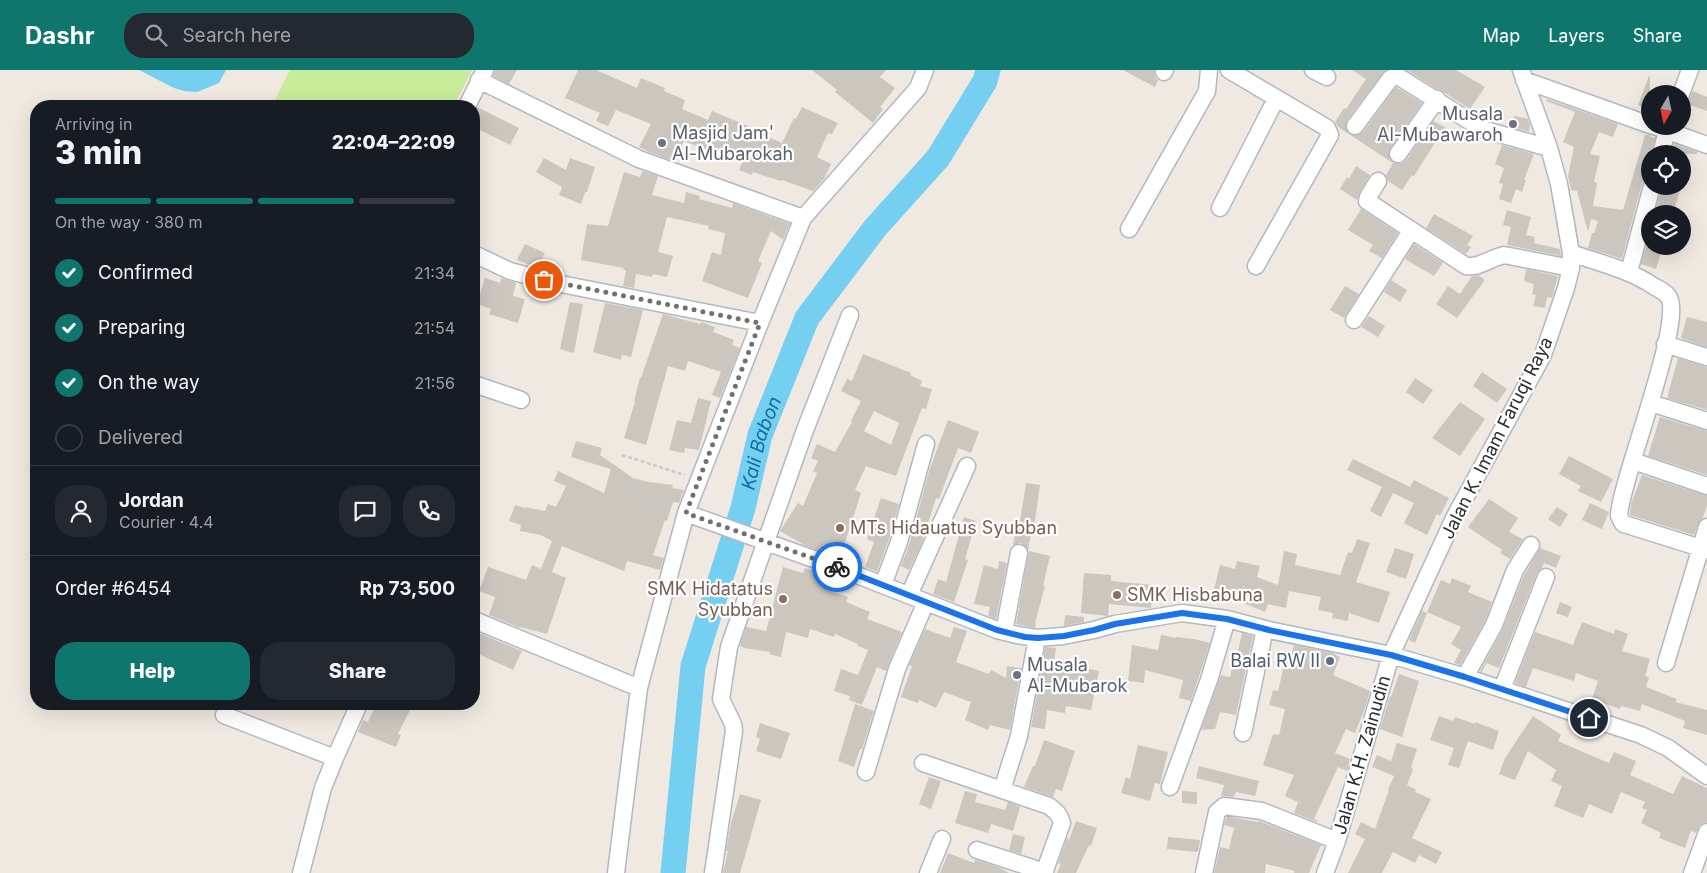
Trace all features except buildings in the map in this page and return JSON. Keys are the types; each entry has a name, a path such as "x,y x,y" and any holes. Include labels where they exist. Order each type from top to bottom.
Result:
{"street":[{"path":"616,873 639,688 699,479 803,218 912,96 918,88 925,70"},
{"path":"1129,228 1207,91 1209,70"},
{"path":"1228,70 1328,128 1330,135 1256,266"},
{"path":"1684,85 1690,70"},
{"path":"470,100 482,75 639,159 803,218"},
{"path":"1355,126 1394,75 1437,99 1482,129 1549,148"},
{"path":"1523,75 1641,121"},
{"name":"Jalan K. Imam Faruqi Raya","path":"1391,655 1454,518 1542,355 1566,288 1571,260 1559,184 1549,148 1523,75"},
{"path":"1220,208 1276,99"},
{"path":"1398,154 1437,99"},
{"path":"1681,135 1707,145"},
{"path":"1378,181 1367,201 1466,266 1477,266 1504,254 1571,260 1629,272 1667,295 1671,301 1672,313 1651,403 1619,511 1622,522 1704,550"},
{"path":"1629,272 1650,195"},
{"path":"1354,320 1412,231"},
{"path":"480,257 510,271 561,284 760,323"},
{"path":"713,873 734,730 721,699 729,647 805,430 850,315"},
{"path":"1665,344 1707,357"},
{"path":"480,386 521,400"},
{"path":"1651,403 1707,421"},
{"path":"883,585 899,542 926,444"},
{"path":"1633,461 1707,486"},
{"path":"909,595 967,466"},
{"name":"Jalan K.H. Zainudin","path":"688,514 766,541 1004,632 1038,638 1064,636 1115,624 1182,613 1227,619 1265,629 1391,655 1337,841 1325,873"},
{"path":"1666,663 1704,550 1707,527"},
{"path":"1465,677 1494,625 1515,570 1531,545"},
{"path":"1004,632 1019,553"},
{"path":"1502,689 1546,578"},
{"path":"866,772 897,669 926,602"},
{"path":"1170,787 1209,680 1227,619"},
{"path":"480,622 639,688"},
{"path":"1243,733 1265,629"},
{"path":"1002,790 1018,736 1038,638"},
{"path":"1391,655 1465,677 1641,735 1668,748 1707,776"},
{"path":"301,873 323,788 334,758 356,710"},
{"path":"224,715 334,758"},
{"path":"923,763 1049,806 1060,816 1062,822 1060,831 1045,872 977,850"},
{"path":"1204,873 1217,812 1224,806 1262,811 1337,841"},
{"path":"1692,873 1707,832"},
{"path":"928,873 942,838"}],"path":[{"path":"622,455 699,479"},
{"path":"618,486 688,514"}],"green space":[{"path":"290,70 472,70 457,100 275,100"}],"water":[{"path":"139,70 226,70 219,83 197,92 174,88"}],"waterway":[{"name":"Kali Babon","path":"673,873 693,666 743,508 760,435 807,318 875,228 938,158 985,81 988,70"}],"way so far":[{"path":"544,280 760,323 686,513 837,567"}],"place":[{"name":"Musala Al-Mubawaroh","path":"1513,124"},
{"name":"Masjid Jam' Al-Mubarokah","path":"662,143"},
{"name":"MTs Hidauatus Syubban","path":"840,528"},
{"name":"SMK Hisbabuna","path":"1117,595"},
{"name":"SMK Hidatatus Syubban","path":"783,599"},
{"name":"Balai RW II","path":"1330,661"},
{"name":"Musala Al-Mubarok","path":"1017,675"}],"route":[{"path":"837,567 997,630 1025,637 1064,636 1115,624 1182,613 1227,619 1269,630 1391,655 1589,718"}]}
